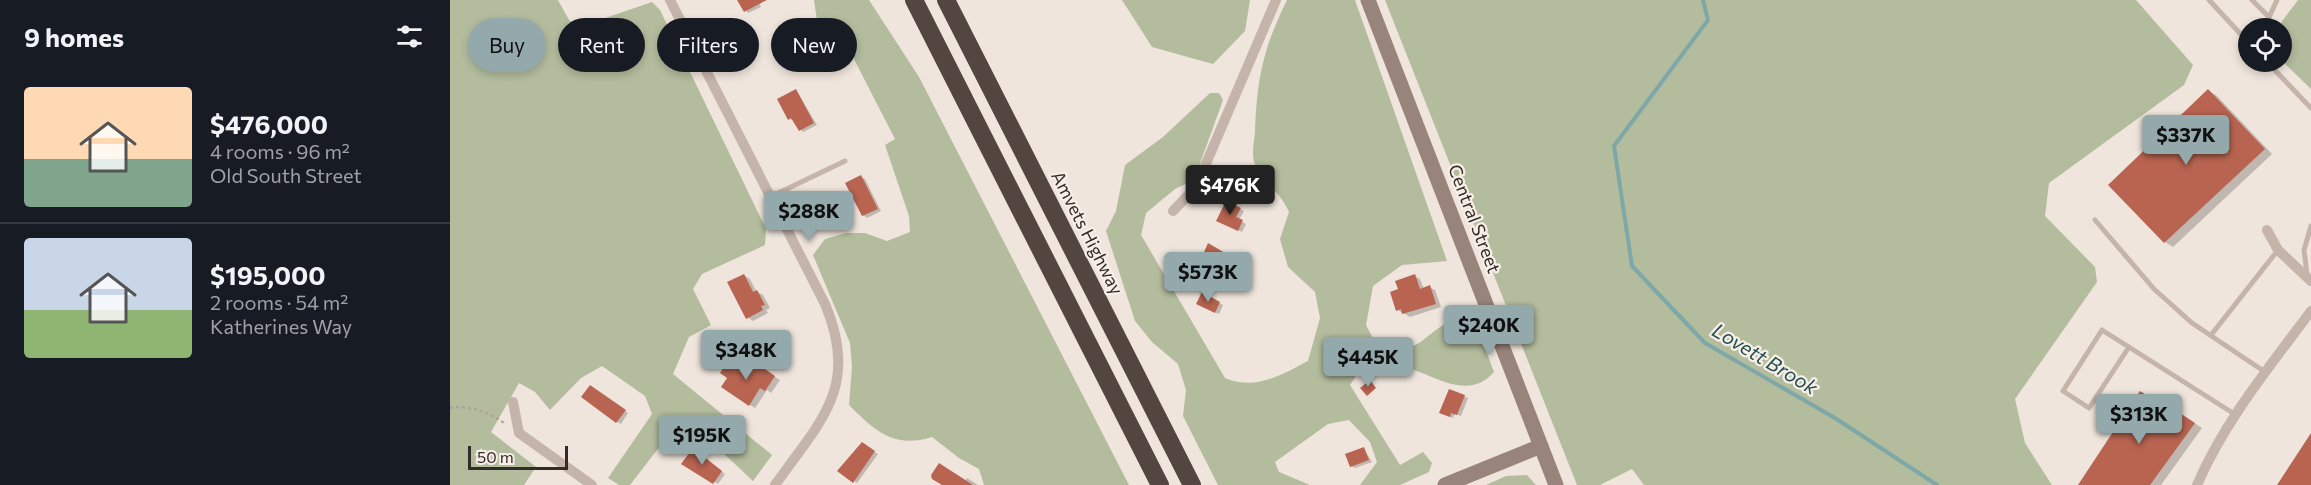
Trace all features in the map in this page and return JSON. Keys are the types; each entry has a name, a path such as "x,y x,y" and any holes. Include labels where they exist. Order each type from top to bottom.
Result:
{"highway":[{"path":"914,0 1160,485"},
{"name":"Amvets Highway","path":"946,0 1192,485"}],"street":[{"path":"670,0 833,323 840,362 834,396 825,414 775,485"},
{"path":"1267,0 1269,14"},
{"path":"1173,211 1196,187 1276,0"},
{"name":"Central Street","path":"1368,0 1556,485"},
{"path":"2267,230 2278,250 2309,279"},
{"path":"2197,485 2213,452 2236,415 2311,311"},
{"path":"513,402 519,434 592,485"},
{"path":"1445,485 1541,446"}],"lane":[{"path":"2209,0 2238,31"},
{"path":"2252,0 2269,17 2277,0"},
{"path":"2277,72 2311,108"},
{"path":"770,196 845,162"},
{"path":"2095,219 2154,289 2192,323 2265,372"},
{"path":"2309,279 2304,250 2311,226"},
{"path":"2211,335 2278,250"},
{"path":"2129,347 2089,408 2063,391 2102,330 2129,347 2236,415"}],"path":[{"path":"450,408 462,406 494,416 519,434"}],"green space":[{"path":"450,0 558,0 568,18 558,18 558,72 645,72 645,18 605,18 652,2 664,18 657,18 657,72 690,72 766,229 765,245 702,274 693,289 711,325 689,337 673,374 772,455 753,481 689,421 671,432 630,485 619,485 608,478 652,414 645,396 602,366 581,378 550,410 535,392 519,383 491,432 536,467 524,485 450,485"},
{"path":"814,0 869,0 919,77 1129,485 984,485 979,469 959,458 932,437 907,441 896,439 877,430 849,405 852,367 850,343 813,255 825,239 846,233 865,233 887,241 910,232 909,216 885,145 895,139 857,65 857,18 817,18"},
{"path":"1122,0 1250,0 1245,31 1213,64 1152,47"},
{"path":"1287,0 1355,0 1447,261 1402,265 1373,286 1366,325 1376,344 1396,350 1405,349 1417,344 1442,326 1453,321 1463,322 1477,333 1494,372 1479,383 1464,386 1447,383 1395,364 1378,364 1358,373 1350,385 1400,465 1423,452 1432,463 1429,472 1400,485 1360,485 1377,462 1370,442 1349,420 1328,424 1275,462 1279,472 1310,485 1218,485 1183,416 1186,390 1178,364 1152,342 1135,321 1106,231 1116,211 1125,165 1163,137 1210,93 1219,93 1223,100 1194,180 1175,189 1146,213 1141,235 1225,378 1247,383 1268,380 1308,361 1320,318 1315,292 1288,267 1280,239 1289,212 1281,198 1258,171 1253,157 1257,95 1263,64 1272,34"},
{"path":"1385,0 2136,0 2193,65 2184,85 2049,183 2045,216 2095,267 2097,282 2015,399 2025,443 2052,485 1644,485 1632,469 1600,485 1577,485"},
{"path":"2298,0 2311,0 2311,89 2292,71 2292,18 2284,18"},
{"path":"1527,475 1536,485 1486,485 1506,476"}],"building":[{"path":"737,0 767,0 744,12"},
{"path":"796,89 814,123 799,131 791,118 788,120 777,99"},
{"path":"2208,89 2265,149 2164,243 2108,185"},
{"path":"861,175 878,209 862,216 845,183"},
{"path":"1226,201 1241,208 1236,217 1243,220 1238,231 1216,221"},
{"path":"1208,243 1232,257 1226,269 1201,259"},
{"path":"744,274 753,292 757,290 765,305 761,306 763,310 746,319 727,282"},
{"path":"1415,274 1420,289 1430,285 1436,304 1402,314 1401,309 1396,311 1390,292 1398,289 1395,281"},
{"path":"1202,292 1220,302 1215,313 1196,304"},
{"path":"727,362 734,367 737,362 748,369 751,363 754,366 756,363 775,376 765,391 760,388 749,406 721,387 727,378 720,373"},
{"path":"1370,380 1376,388 1367,396 1360,388"},
{"path":"590,385 626,410 616,423 581,397"},
{"path":"1449,389 1465,395 1457,415 1451,413 1450,417 1439,413"},
{"path":"2140,391 2153,399 2154,396 2195,423 2150,485 2078,485"},
{"path":"2311,433 2311,485 2277,485"},
{"path":"862,442 875,451 853,483 837,471"},
{"path":"1364,447 1369,460 1350,467 1345,454"},
{"path":"693,448 722,471 713,484 681,464"},
{"path":"939,463 973,485 942,485 932,479 931,475"}],"waterway":[{"name":"Lovett Brook","path":"1703,0 1708,20 1614,146 1632,266 1705,343 1835,418 1937,485"}]}
